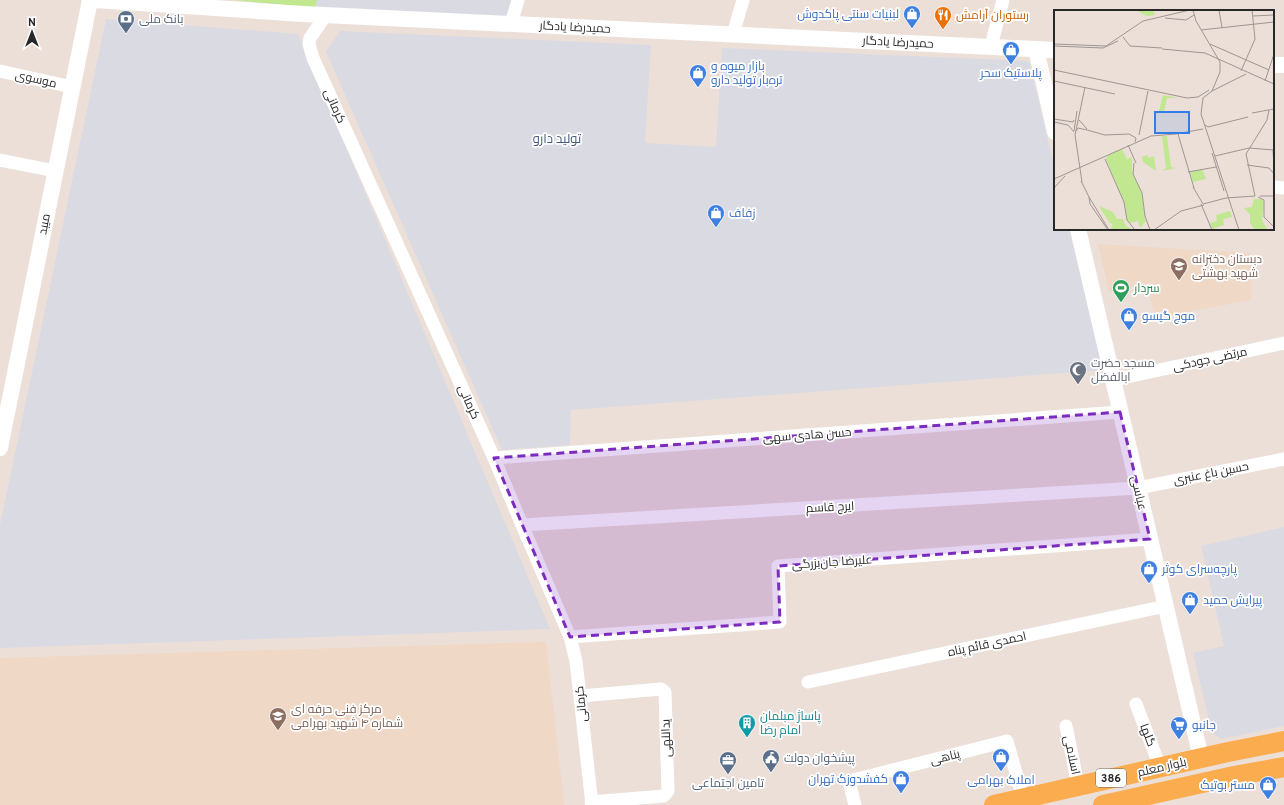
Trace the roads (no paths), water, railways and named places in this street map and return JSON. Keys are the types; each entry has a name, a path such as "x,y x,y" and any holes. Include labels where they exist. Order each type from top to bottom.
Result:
{"main road":[{"name":"بلوار معلم","path":"994,805 1078,785 1284,741"},
{"name":"بلوار معلم","path":"1103,805 1284,767"}],"street":[{"name":"میبد","path":"1,440 90,0"},
{"name":"حمیدرضا یادگار","path":"95,0 129,1 326,15 1054,50"},
{"path":"511,24 518,0"},
{"path":"733,34 743,0"},
{"path":"991,46 1003,0"},
{"name":"کرمانی","path":"326,15 310,38 309,44 314,58 494,458 570,637 576,660 591,803"},
{"path":"1036,49 1054,128"},
{"path":"1274,64 1284,65"},
{"name":"موسوی","path":"0,71 72,87"},
{"path":"0,160 55,172"},
{"name":"عباسی","path":"1078,230 1201,758"},
{"name":"مرتضی جودکی","path":"1113,380 1284,342"},
{"name":"حسن هادی سهی","path":"494,458 1120,412"},
{"name":"حسین باغ عنبری","path":"1138,488 1284,459"},
{"name":"ایرج قاسم","path":"522,525 1138,488"},
{"name":"علیرضا جان‌بزرگی","path":"570,637 780,622 778,566 1150,539"},
{"name":"احمدی قائم پناه","path":"808,682 1166,606"},
{"name":"یداللهی","path":"580,696 661,689 665,692 668,791 664,796 591,803"},
{"name":"گلها","path":"1136,704 1160,767"},
{"name":"اسلامی","path":"1066,726 1078,785"},
{"name":"پناهی","path":"855,805 850,780 1007,741 1023,798"}],"place":[{"name":"لبنیات سنتی پاکدوش","path":"912,29"},
{"name":"رستوران آرامش","path":"943,30"},
{"name":"بانک ملی","path":"126,34"},
{"name":"پلاستیک سحر","path":"1011,65"},
{"name":"بازار میوه و تره‌بار تولید دارو","path":"698,88"},
{"name":"زفاف","path":"716,228"},
{"name":"دبستان دخترانه شهید بهشتی","path":"1179,281"},
{"name":"سردار","path":"1121,303"},
{"name":"موج گیسو","path":"1129,331"},
{"name":"مسجد حضرت ابالفضل","path":"1078,385"},
{"name":"پارچه‌سرای کوثر","path":"1149,584"},
{"name":"پیرایش حمید","path":"1190,615"},
{"name":"مرکز فنی حرفه ای شماره ۴ شهید بهرامی","path":"278,731"},
{"name":"پاساژ مبلمان امام رضا","path":"747,738"},
{"name":"جانبو","path":"1179,740"},
{"name":"املاک بهرامی","path":"1001,772"},
{"name":"پیشخوان دولت","path":"771,773"},
{"name":"تامین اجتماعی","path":"728,775"},
{"name":"کفشدوزک تهران","path":"901,794"},
{"name":"مستر بوتیک","path":"1268,800"}],"district":[{"name":"تولید دارو","path":"557,138"}]}
